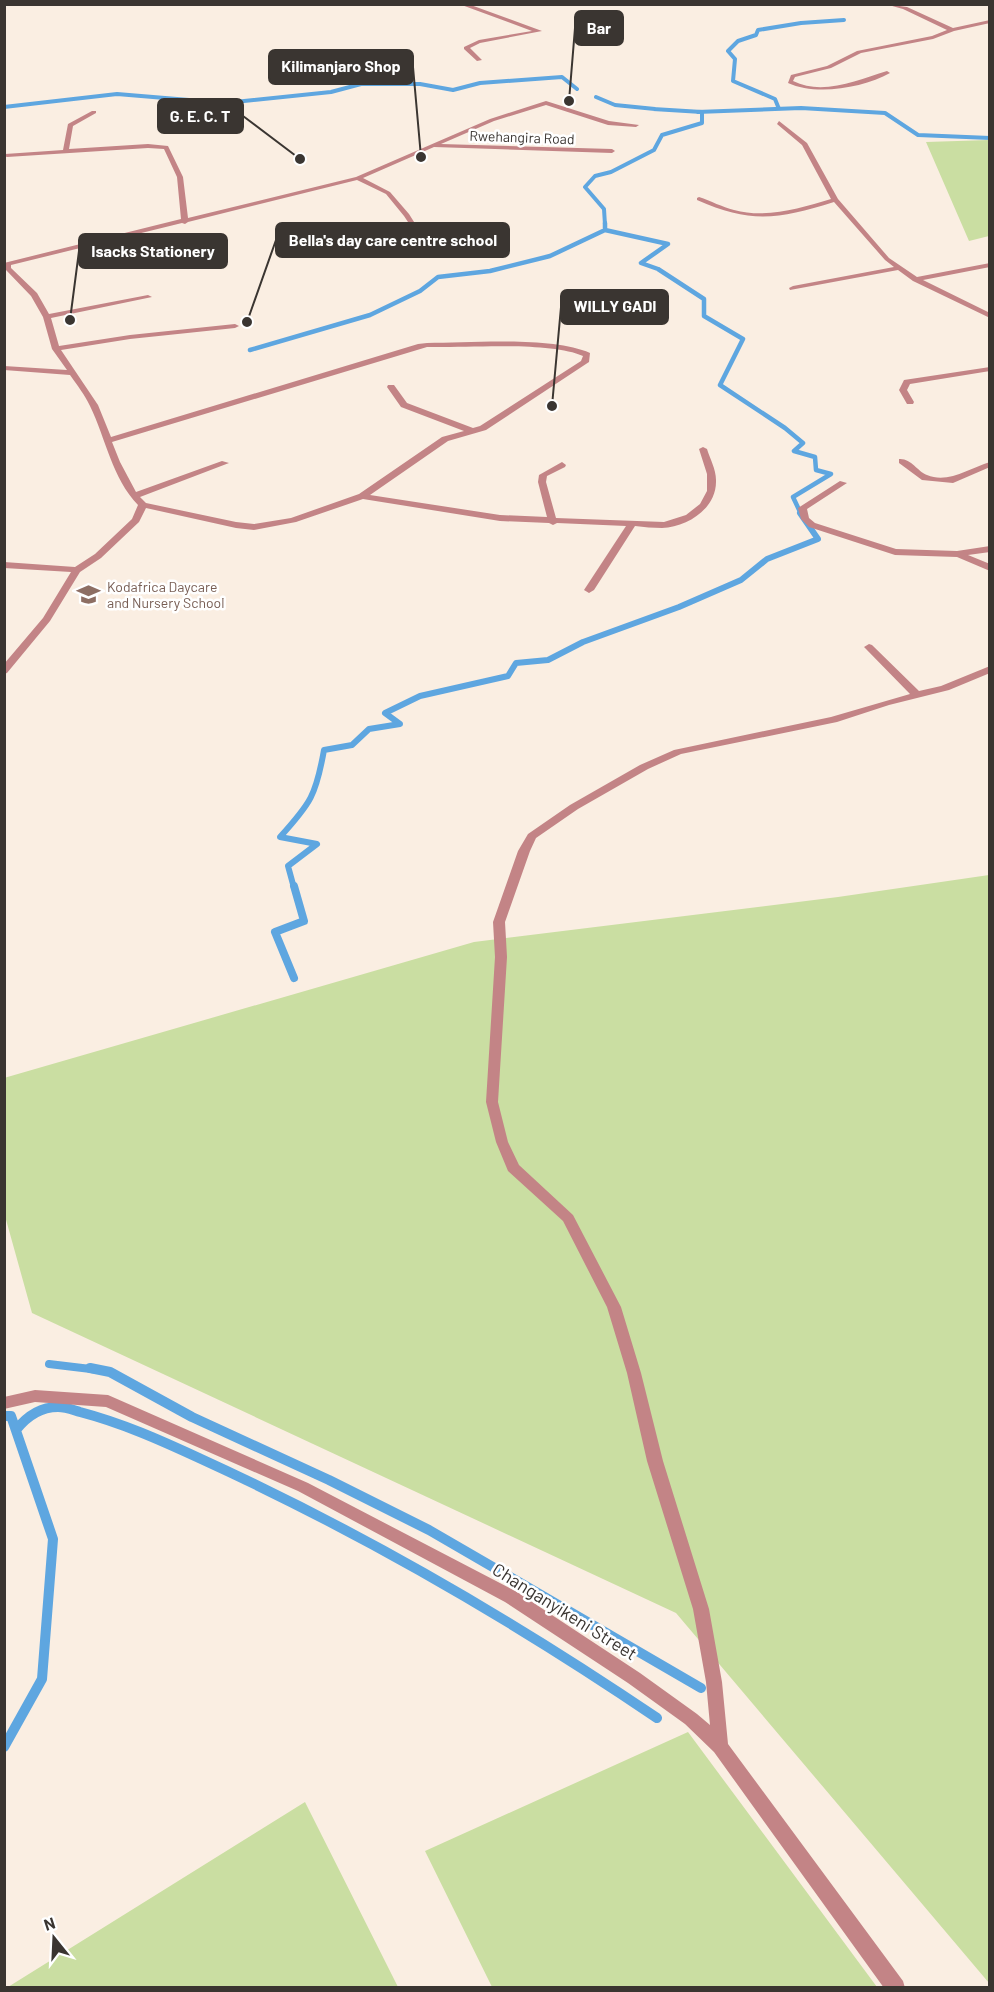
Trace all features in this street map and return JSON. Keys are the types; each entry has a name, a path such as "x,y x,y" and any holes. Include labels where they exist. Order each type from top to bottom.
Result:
{"street":[{"path":"462,4 539,31 479,42 466,48 479,60"},
{"path":"887,4 905,8 952,30"},
{"path":"887,73 816,90 800,88 790,82 793,76 829,67 859,52 933,38 952,30 990,21"},
{"path":"973,25 990,31"},
{"path":"107,441 150,430 253,395 382,359 414,347 427,345 556,347 581,350 587,355 585,362 535,396 512,406 483,428 446,439 435,445 362,496 293,520 254,526 236,525 143,505 134,496 116,462 107,441 94,405 56,349 47,317 34,295 5,267 12,262 185,222 358,178 492,120 546,103 608,123 636,125"},
{"path":"66,151 70,125 94,112"},
{"path":"779,123 805,144 835,200 898,268 990,316"},
{"name":"Rwehangira Road","path":"432,146 612,151"},
{"path":"7,155 166,147 180,177 185,222"},
{"path":"358,178 388,193 407,215 418,233"},
{"path":"699,199 727,212 759,217 797,212 835,200"},
{"path":"916,279 990,265"},
{"path":"793,288 898,268"},
{"path":"47,317 148,297"},
{"path":"56,349 130,337 235,326"},
{"path":"4,368 73,373"},
{"path":"910,402 903,390 907,382 990,369"},
{"path":"391,387 404,405 472,431"},
{"path":"362,496 455,513 553,522 632,525 677,523 699,510 706,502 712,482 703,449"},
{"path":"902,461 925,478 953,480 990,464"},
{"path":"134,496 225,463"},
{"path":"553,522 542,482 543,475 562,465"},
{"path":"843,483 802,508 805,519 812,525 895,552 957,554 990,549"},
{"path":"4,671 47,620 77,570 98,556 136,520 143,505"},
{"path":"589,590 632,525"},
{"path":"957,554 990,568"},
{"path":"4,565 77,570"},
{"path":"869,646 917,695"},
{"path":"720,1746 714,1682 701,1609 655,1461 634,1373 614,1307 568,1218 513,1167 496,1121 492,1102 501,957 499,922 524,851 532,836 574,807 644,767 693,747 833,720 975,677 990,669"},
{"name":"Changanyikeni Street","path":"4,1403 35,1396 108,1401 303,1487 512,1596 691,1719 720,1746 896,1988"}],"green space":[{"path":"989,140 989,236 969,241 926,142"},
{"path":"989,875 989,1983 676,1613 32,1313 5,1216 4,1078 474,942 838,897"},
{"path":"688,1732 877,1987 492,1987 425,1851"},
{"path":"305,1802 398,1987 8,1987"}],"waterway":[{"path":"779,109 775,99 733,81 735,59 728,51 738,41 756,35 758,30 801,23 844,20"},
{"path":"4,107 117,94 225,103 331,92 361,84 420,84 453,90 480,83 562,77 577,89"},
{"path":"596,97 615,105 655,109"},
{"path":"653,109 700,112"},
{"path":"700,112 779,109"},
{"path":"779,109 885,113 918,135 990,138"},
{"path":"605,225 604,209 585,187 595,176 611,172 654,150 662,135 702,123 702,112 700,112"},
{"path":"605,225 605,230"},
{"path":"250,350 370,315 420,291 438,277 490,271 550,256 605,230"},
{"path":"605,230 668,244 641,263 658,269 704,299 704,316 743,339 720,385 785,428 803,443 794,451 815,457 816,470 831,474 793,497 801,514"},
{"path":"294,888 288,866 317,844 280,837 311,798 324,750 352,745 369,729 400,724 385,713 420,696 508,676 516,663 548,660 583,642 679,607 741,580 767,559 818,539 800,513"},
{"path":"294,886 304,921 275,932 294,978"},
{"path":"49,1364 99,1370"},
{"path":"90,1368 110,1372 192,1417 329,1480 429,1530 701,1688"},
{"path":"16,1430 34,1413 51,1407 61,1407 111,1421 170,1445 259,1486 376,1546 490,1611 657,1718"},
{"path":"4,1416 11,1416 53,1539 42,1679 4,1747"}],"place":[{"name":"Bar","path":"569,101"},
{"name":"Kilimanjaro Shop","path":"421,157"},
{"name":"G. E. C. T","path":"300,159"},
{"name":"Isacks Stationery","path":"70,320"},
{"name":"Bella's day care centre school","path":"247,322"},
{"name":"WILLY GADI","path":"552,406"},
{"name":"Kodafrica Daycare and Nursery School","path":"89,594"}]}
